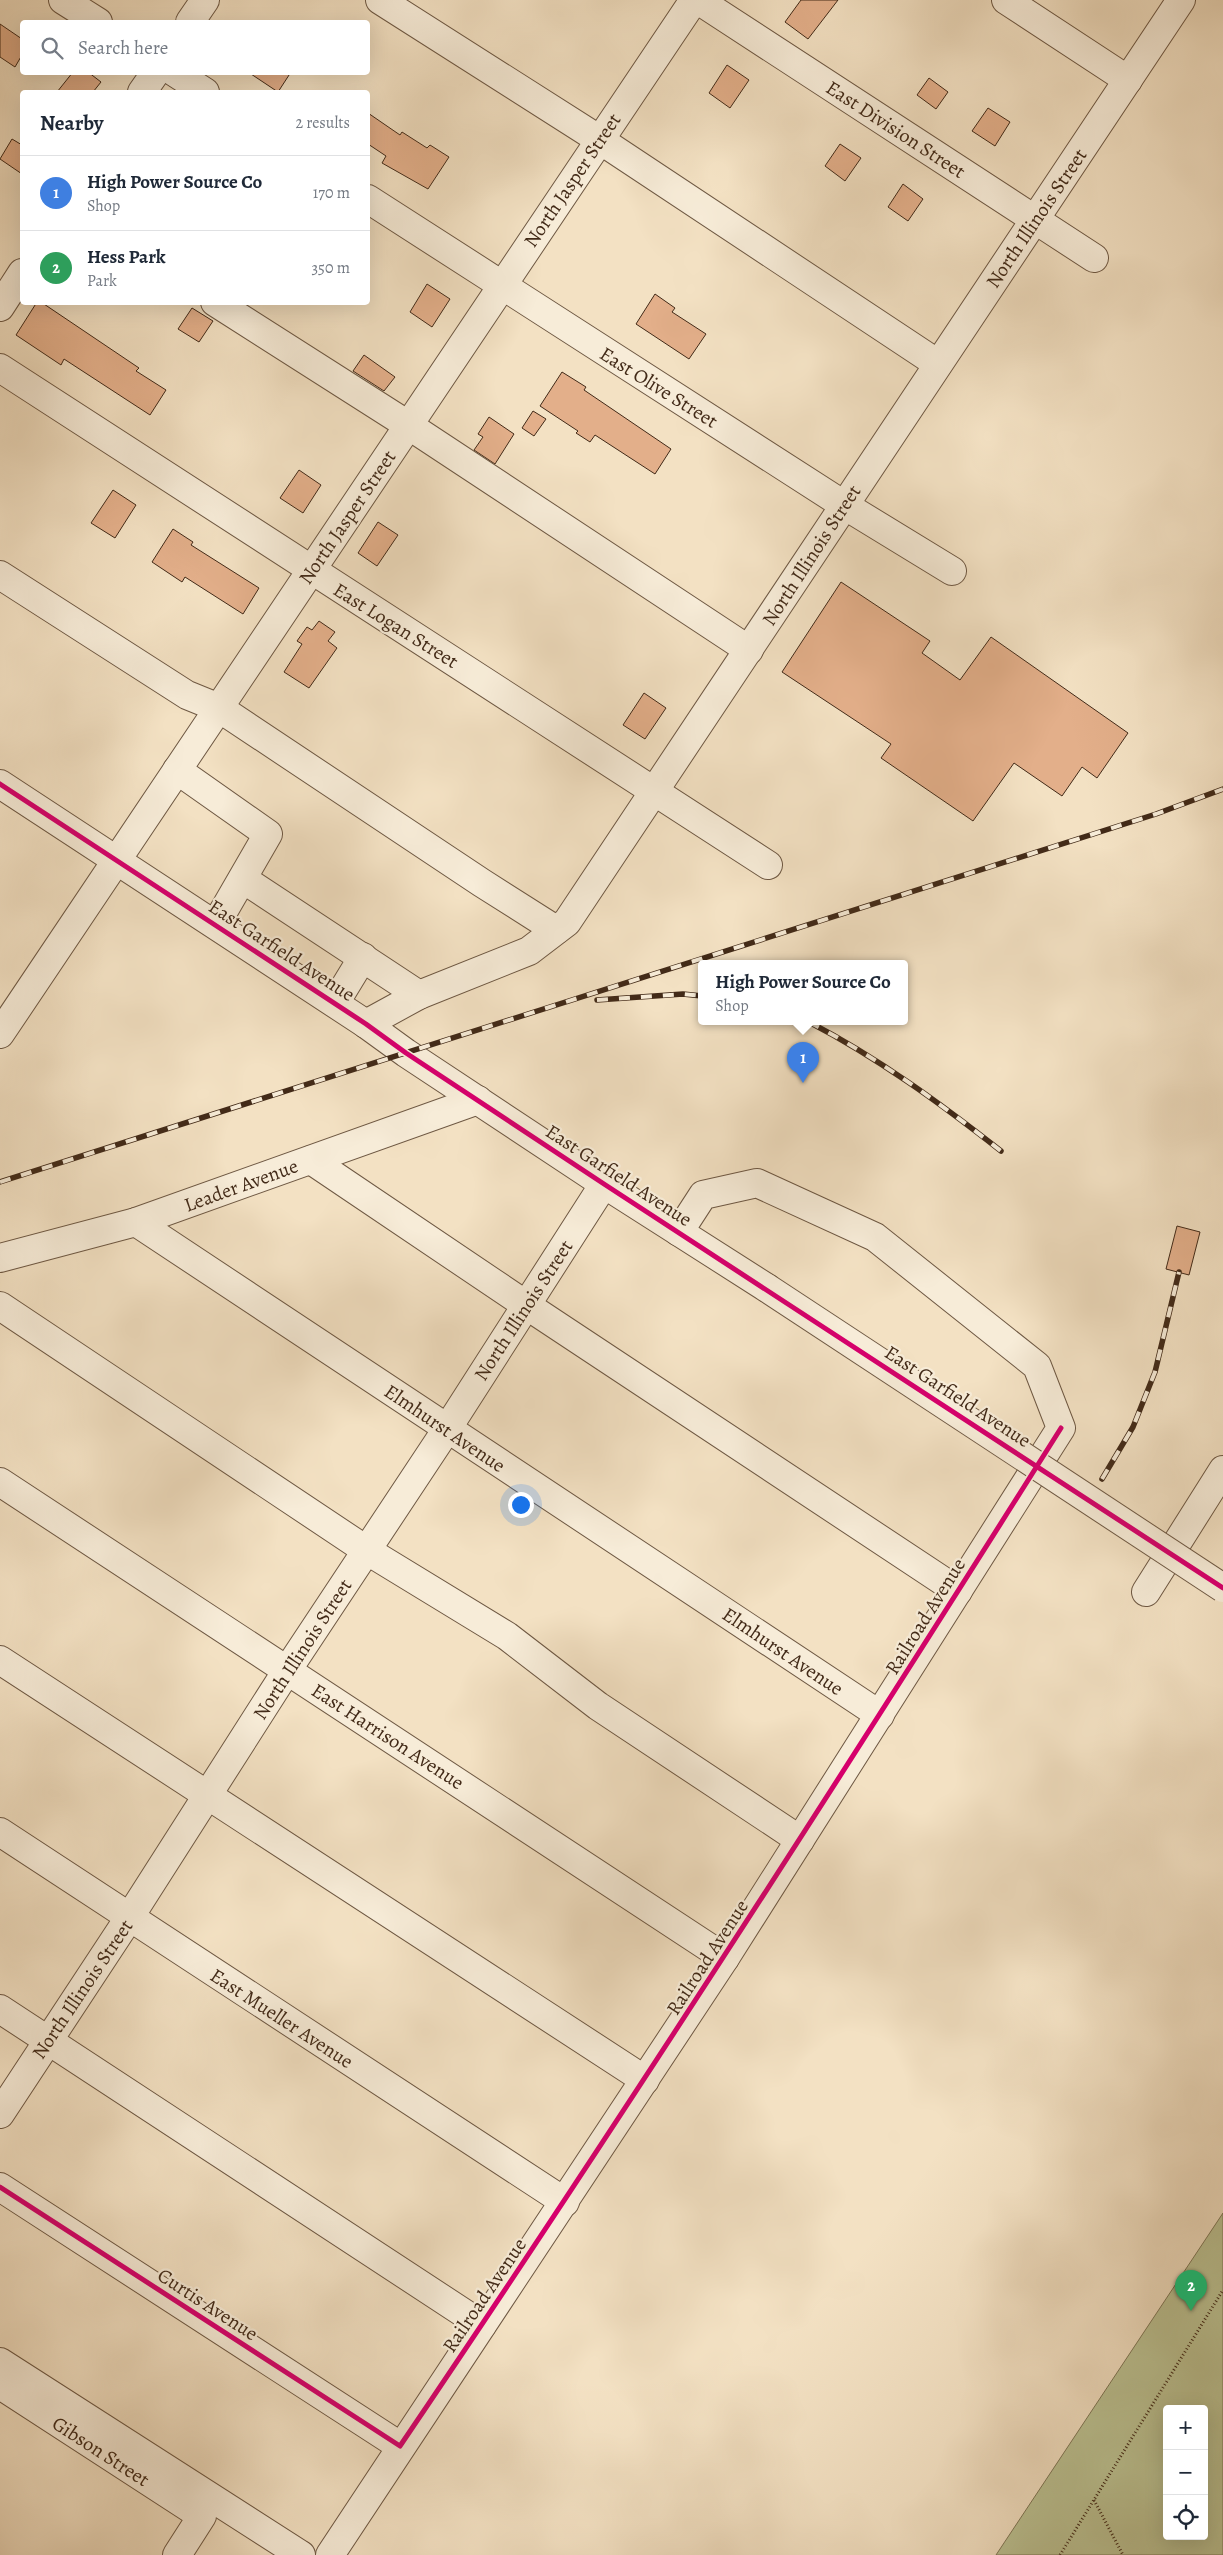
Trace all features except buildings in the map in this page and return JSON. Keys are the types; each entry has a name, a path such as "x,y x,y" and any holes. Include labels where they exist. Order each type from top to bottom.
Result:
{"street":[{"path":"63,0 95,20"},
{"path":"191,20 205,0"},
{"path":"380,0 600,140 938,364"},
{"name":"North Jasper Street","path":"0,1034 312,572 408,425 694,0"},
{"name":"East Division Street","path":"698,0 1094,258"},
{"path":"1006,0 1128,80"},
{"name":"North Illinois Street","path":"366,1024 419,994 529,951 567,922 1181,0"},
{"path":"143,90 154,75"},
{"path":"179,75 202,90"},
{"name":"East Olive Street","path":"370,200 501,286 952,571"},
{"path":"0,307 20,276"},
{"path":"221,305 408,425 749,650"},
{"name":"East Logan Street","path":"0,368 312,572 656,790 768,865"},
{"path":"0,574 186,695 219,708 556,930"},
{"path":"177,770 268,834 216,924"},
{"name":"East Garfield Avenue","path":"0,784 216,924 604,1184 1223,1588"},
{"path":"243,879 419,994"},
{"path":"335,1003 363,957"},
{"name":"Leader Avenue","path":"0,1258 136,1222 478,1100"},
{"path":"311,1160 526,1305 958,1590"},
{"name":"Railroad Avenue","path":"330,2555 400,2446 565,2202 725,1958 1061,1428 1037,1366 875,1237 757,1183 703,1195 679,1232"},
{"name":"North Illinois Street","path":"0,2114 129,1918 288,1669 447,1429 604,1184"},
{"name":"Elmhurst Avenue","path":"136,1222 880,1715"},
{"path":"0,1306 366,1550 507,1636 598,1706 800,1840"},
{"name":"East Harrison Avenue","path":"0,1482 288,1669 725,1958"},
{"path":"1146,1592 1218,1487"},
{"path":"0,1660 645,2080"},
{"name":"East Mueller Avenue","path":"0,1832 565,2202"},
{"path":"0,2009 482,2326"},
{"name":"Curtis Avenue","path":"0,2187 400,2446"},
{"path":"0,2362 208,2508 301,2555"},
{"name":"Gibson Street","path":"0,2385 208,2508"},
{"path":"177,2555 208,2508"}],"path":[{"path":"1060,2555 1223,2290"},
{"path":"1094,2500 1123,2555"}],"green space":[{"path":"1223,2213 1223,2555 996,2555"}],"railway":[{"path":"0,1182 1156,814 1223,789"},
{"path":"597,1000 683,994 698,996"},
{"path":"815,1025 908,1082 1001,1151"},
{"path":"1102,1479 1133,1427 1155,1372 1179,1272"}],"cycle path":[{"path":"0,784 366,1024 406,1053 604,1184 1223,1588"},
{"path":"0,2187 400,2446 569,2194 735,1940 1061,1428"}],"place":[{"name":"High Power Source Co","path":"803,1083"},
{"name":"Hess Park","path":"1191,2311"}]}
